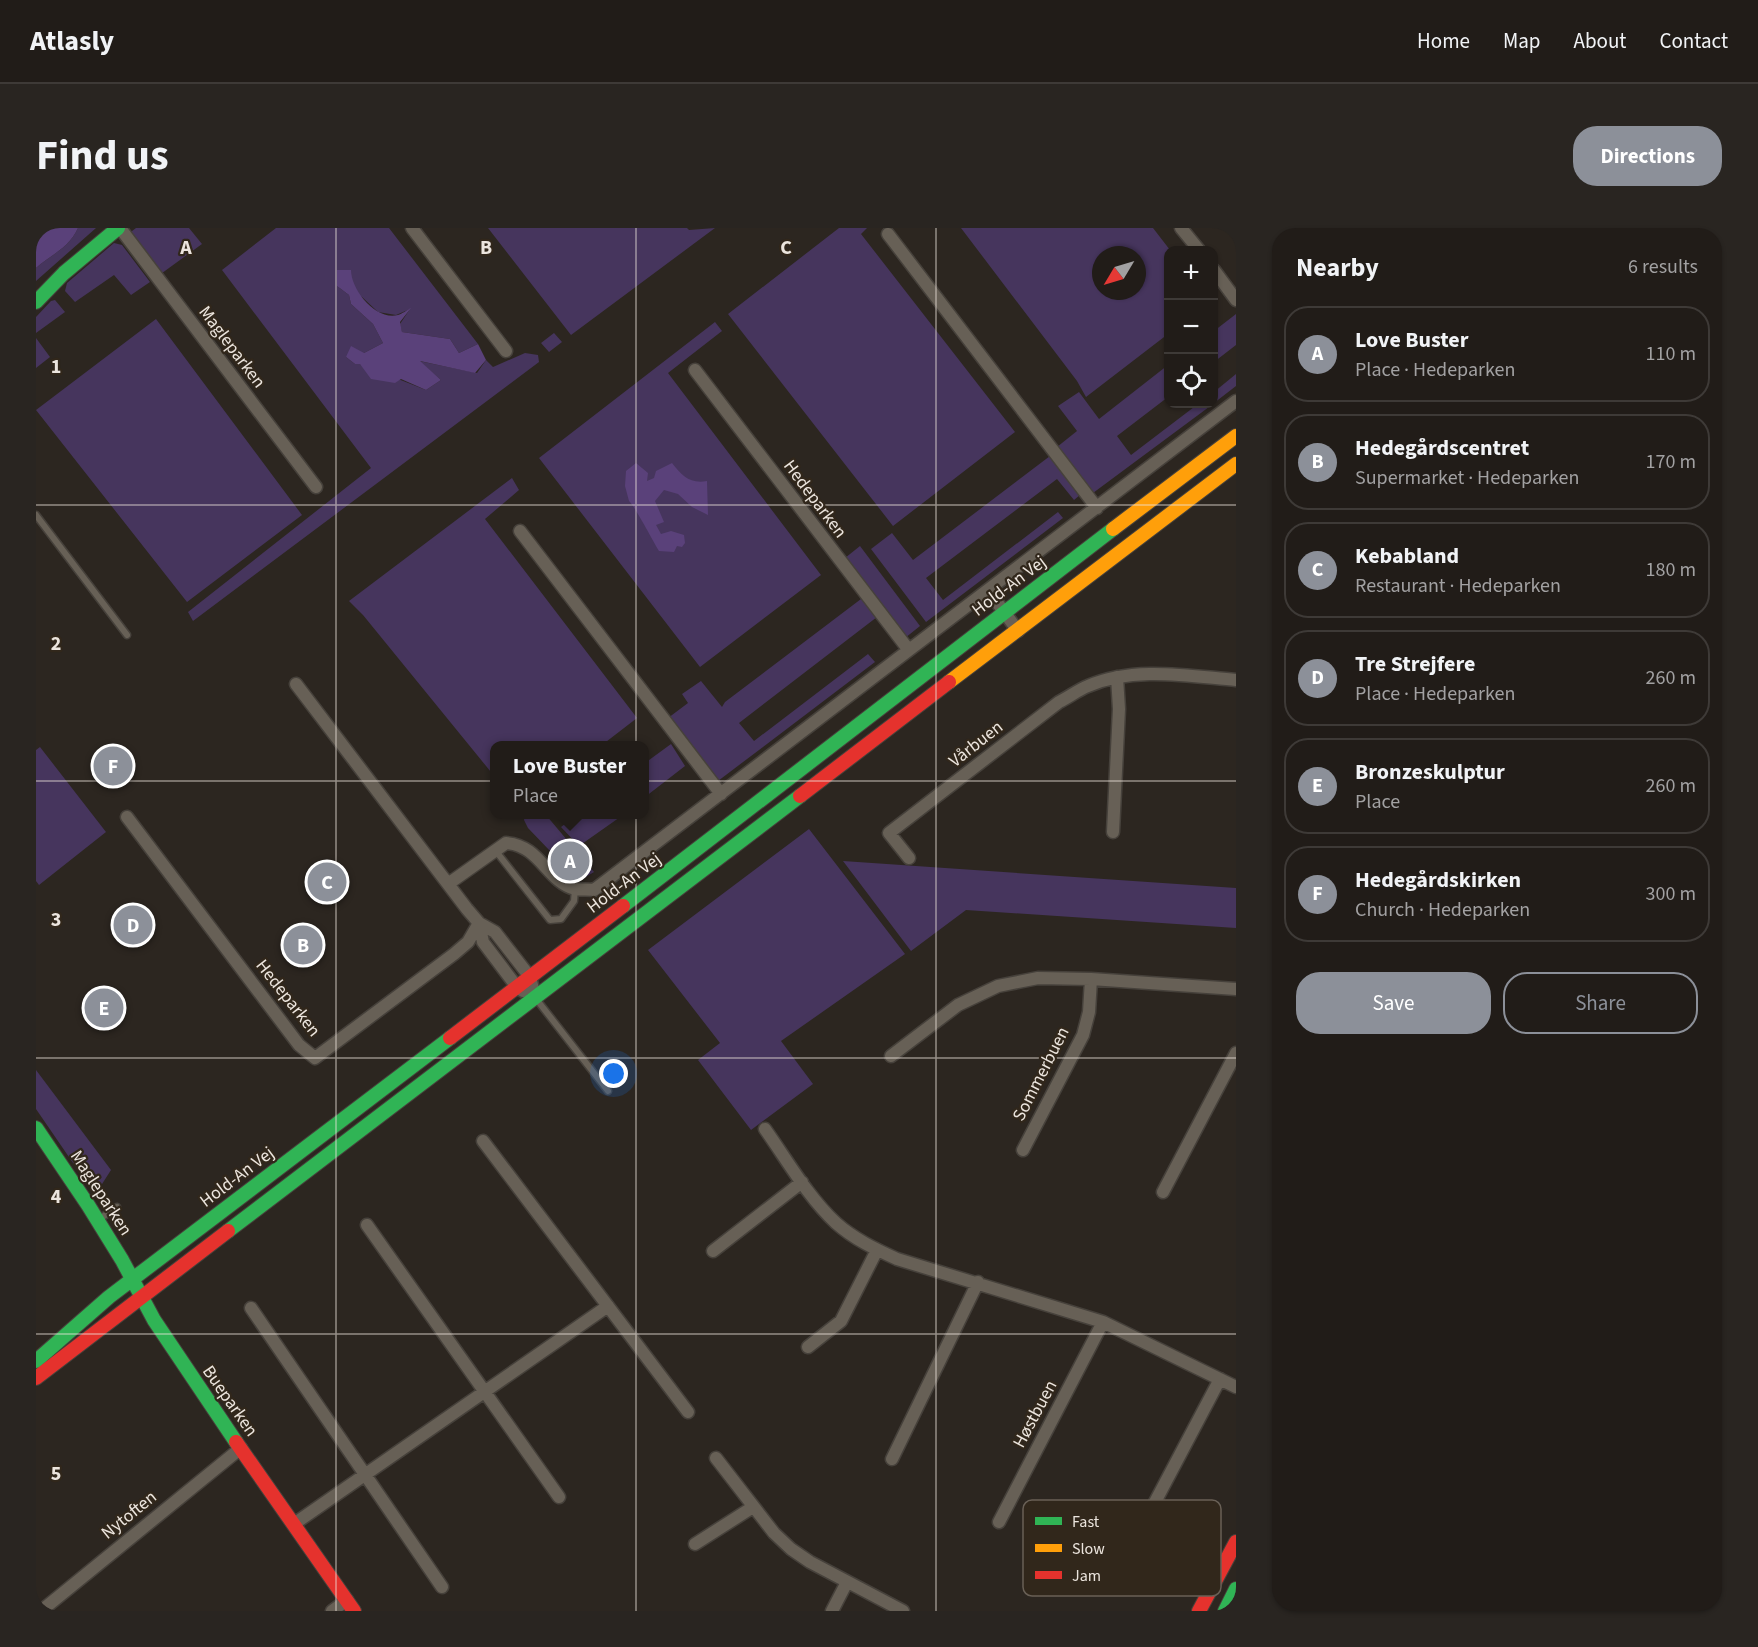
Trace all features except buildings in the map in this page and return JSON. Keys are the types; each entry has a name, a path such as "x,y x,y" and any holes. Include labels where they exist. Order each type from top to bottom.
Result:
{"street":[{"name":"Magleparken","path":"36,302 64,273 119,228 316,487"},
{"path":"412,228 506,351"},
{"path":"1181,228 1196,246"},
{"path":"888,234 1097,508"},
{"path":"1218,275 1236,300"},
{"name":"Hedeparken","path":"695,370 908,649"},
{"path":"448,884 495,850 507,843 518,843 540,860 559,880 575,889 594,890 1236,401"},
{"name":"Hold-An Vej","path":"36,1361 132,1280 1236,436"},
{"name":"Hold-An Vej","path":"36,1378 1236,464"},
{"path":"520,531 721,794"},
{"path":"988,590 1018,631"},
{"name":"Vårbuen","path":"909,858 889,833 1059,702 1087,686 1117,677 1151,674 1236,680"},
{"path":"1113,832 1119,709 1117,677"},
{"path":"296,684 479,923 495,932 530,977 535,997"},
{"name":"Hedeparken","path":"127,817 299,1045 315,1058 454,954 468,942 479,923"},
{"path":"479,923 483,942 517,987 535,997"},
{"path":"891,1056 958,1005 998,986 1038,978 1091,979 1236,989"},
{"name":"Sommerbuen","path":"1023,1149 1083,1035 1089,1012 1091,979"},
{"path":"1162,1192 1236,1053"},
{"name":"Magleparken","path":"36,1128 97,1220 142,1296"},
{"path":"765,1129 825,1212 838,1224 877,1250 897,1259 1104,1322 1236,1387"},
{"path":"483,1141 688,1412"},
{"path":"713,1251 802,1182"},
{"path":"367,1225 559,1497"},
{"path":"808,1347 842,1321 877,1250"},
{"path":"892,1459 978,1282"},
{"name":"Bueparken","path":"142,1296 156,1324 179,1359 350,1606"},
{"path":"294,1524 608,1306"},
{"path":"251,1308 442,1587"},
{"name":"Høstbuen","path":"999,1522 1104,1322"},
{"path":"1156,1500 1220,1379"},
{"name":"Nytoften","path":"41,1611 241,1448"},
{"path":"716,1458 774,1533 791,1549 810,1562 903,1611"},
{"path":"695,1544 753,1507"},
{"path":"1221,1570 1236,1542"},
{"path":"832,1611 847,1582"},
{"path":"1225,1611 1236,1589"},
{"path":"1199,1611 1207,1596"},
{"path":"332,1611 350,1606"}],"lane":[{"path":"36,515 127,635"},
{"path":"495,850 550,920 561,919 574,901 575,889"},
{"path":"535,997 608,1090"},
{"path":"97,1220 117,1207"}],"shaded area":[{"path":"36,228 78,228 65,246 36,268"},
{"path":"78,228 96,228 36,281 36,268 65,246"},
{"path":"136,228 189,228 202,244 158,276 131,239 132,231"},
{"path":"276,228 389,228 478,344 459,353 450,339 402,332 400,324 410,309 396,315 378,312 362,297 337,286 349,295 351,304 373,324 383,343 364,353 346,357 355,364 426,390 441,380 419,361 477,373 486,360 493,367 525,353 538,355 539,362 193,621 188,612 371,468 222,270"},
{"path":"488,228 687,228 689,230 715,228 571,335"},
{"path":"839,228 867,228 861,234 1015,432 893,526 728,314"},
{"path":"961,228 1153,228 1167,246 1164,246 1164,337 1086,397 1077,381"},
{"path":"114,243 122,245 150,282 131,295 114,275 75,302 65,291 67,283"},
{"path":"337,270 351,270 360,295 373,309 390,316 398,315 411,308 400,322 402,332 450,339 459,353 478,344 486,360 475,373 420,361 441,380 426,390 401,379 395,383 371,379 360,364 355,364 346,357 351,346 364,353 383,343 373,324 351,304 349,295 337,286"},
{"path":"55,300 65,312 36,333 36,317 51,301"},
{"path":"1236,314 1236,345 1218,359 1218,354 1218,328"},
{"path":"156,319 302,515 187,602 36,410"},
{"path":"715,322 722,331 668,373 821,575 700,667 539,458"},
{"path":"554,333 562,342 549,352 541,343"},
{"path":"36,338 50,357 36,368"},
{"path":"1164,368 1164,400 1117,436 1131,455 1193,408 1208,408 1093,493 1057,447 1077,431 1058,406 1079,392 1099,419"},
{"path":"1236,374 1236,386 1218,400 1218,389"},
{"path":"1050,456 1080,495 1074,500 1057,479 926,578 943,600 1058,512 1063,518 926,622 871,549 892,533 913,560"},
{"path":"636,463 648,473 647,481 654,478 656,471 672,463 687,478 701,482 707,481 708,515 692,507 678,494 664,490 655,501 664,522 656,525 661,534 671,531 684,535 685,543 682,547 677,546 674,552 659,551 629,501 625,486 626,471"},
{"path":"512,478 519,490 485,519 637,718 607,741 490,741 490,771 363,615 349,601"},
{"path":"860,546 920,626 905,638 845,558"},
{"path":"861,599 877,617 739,723 754,741 868,654 875,662 718,781 668,718 688,703 682,694 701,681 722,707 725,702"},
{"path":"671,744 685,766 649,794 649,760"},
{"path":"40,747 106,832 39,885 36,881 36,750"},
{"path":"549,819 594,872 584,878 574,876 528,828 524,820"},
{"path":"572,819 617,819 579,846 561,827"},
{"path":"809,829 905,954 781,1041 813,1084 751,1130 698,1060 720,1043 648,950"},
{"path":"843,861 1236,888 1236,928 966,910 911,951"},
{"path":"36,1070 111,1170 95,1195 36,1109"}],"traffic: fast":[{"path":"36,302 64,273 118,228"},
{"path":"623,906 1113,529"},
{"path":"228,1231 800,796"},
{"path":"36,1361 109,1297 450,1038"},
{"path":"36,1128 122,1260 154,1320 236,1442"},
{"path":"1225,1611 1236,1589"}],"traffic: slow":[{"path":"1113,529 1236,436"},
{"path":"949,682 1236,464"}],"traffic: jam":[{"path":"800,796 949,682"},
{"path":"450,1038 623,906"},
{"path":"36,1378 228,1231"},
{"path":"236,1442 354,1611"},
{"path":"1221,1570 1236,1542"},
{"path":"1199,1611 1207,1596"}],"place":[{"name":"Hedegårdskirken","path":"113,766"},
{"name":"Love Buster","path":"570,861"},
{"name":"Kebabland","path":"327,882"},
{"name":"Tre Strejfere","path":"133,925"},
{"name":"Hedegårdscentret","path":"303,945"},
{"name":"Bronzeskulptur","path":"104,1008"}]}
